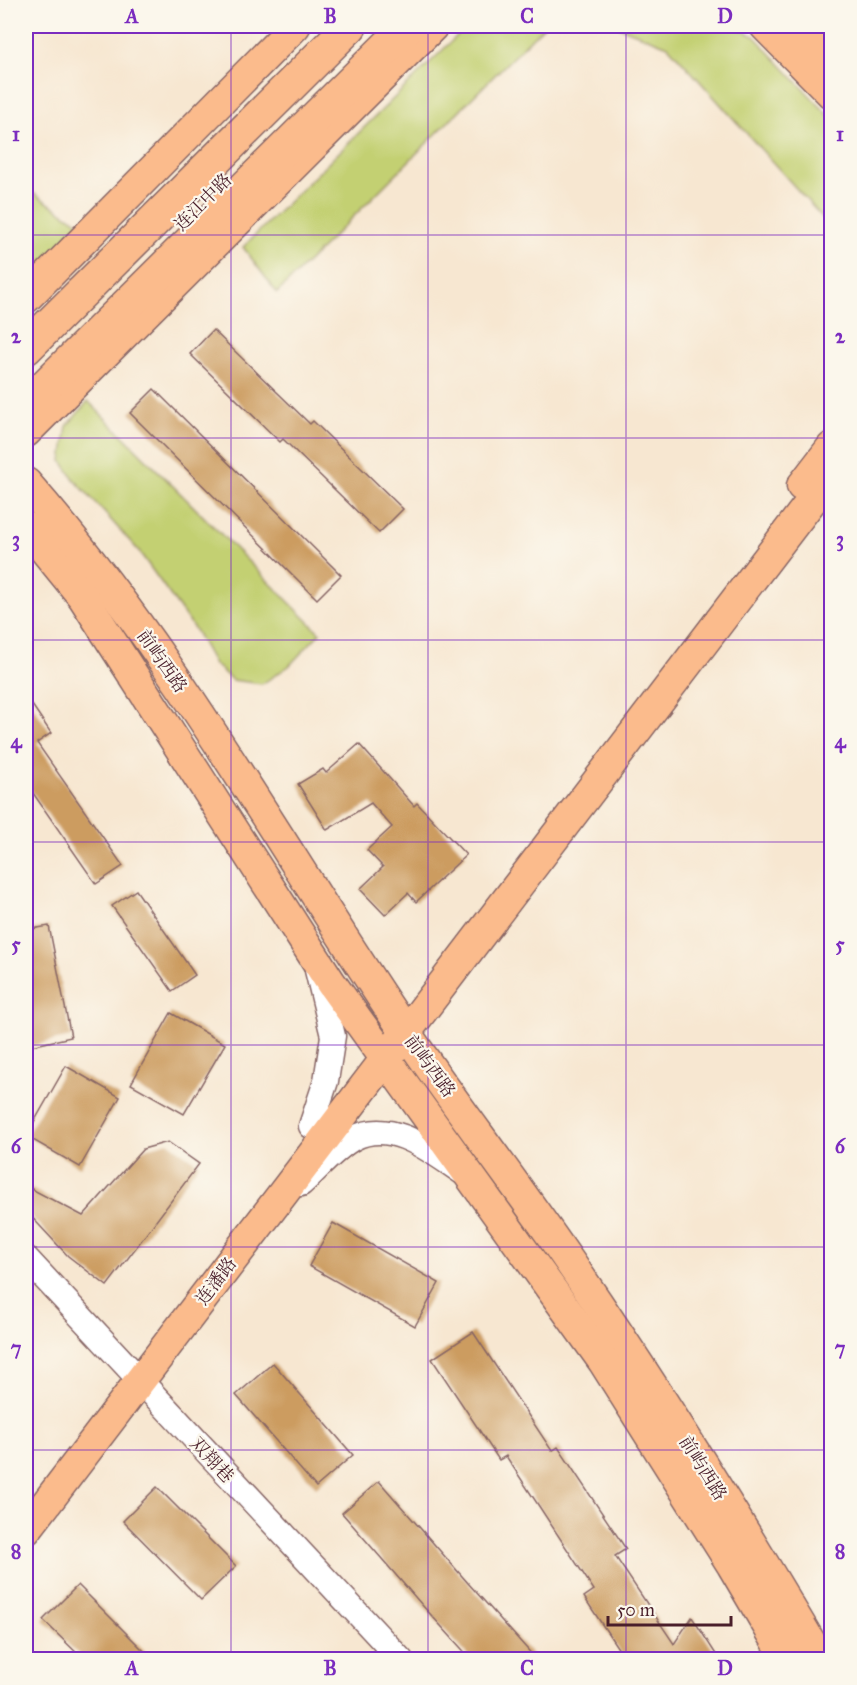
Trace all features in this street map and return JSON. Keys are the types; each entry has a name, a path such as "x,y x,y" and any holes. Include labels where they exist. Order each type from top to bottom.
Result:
{"highway":[{"path":"26,320 324,26"},
{"name":"连江中路","path":"26,348 350,26"},
{"name":"连江中路","path":"26,378 380,26"},
{"path":"26,405 408,26"}],"main road":[{"path":"26,298 295,26"},
{"path":"26,432 433,26"},
{"path":"765,26 831,94"},
{"path":"797,26 831,64"},
{"path":"827,26 831,30"},
{"path":"400,1024 831,447"},
{"path":"400,1024 831,474"},
{"name":"前屿西路","path":"26,483 80,545 189,699 400,1024 578,1273 634,1357 821,1659"},
{"name":"前屿西路","path":"26,527 83,597 313,956 603,1361 788,1659"},
{"name":"连潘路","path":"26,1501 266,1215 400,1024"},
{"name":"连潘路","path":"26,1530 133,1375 311,1126 380,1050"},
{"path":"796,1617 831,1643"}],"street":[{"path":"311,1126 326,1081 333,1036 313,956"},
{"path":"266,1215 353,1138 375,1131 415,1141 476,1181"},
{"name":"双翔巷","path":"26,1258 401,1659"},
{"path":"750,1595 774,1659"}],"green space":[{"path":"467,26 544,26 277,293 243,247"},
{"path":"617,26 732,26 754,36 831,118 831,227 668,46"},
{"path":"33,193 87,228 26,287 26,200"},
{"path":"88,401 320,633 289,666 262,684 232,680 214,664 195,630 138,550 74,479 62,461 67,426"}],"building":[{"path":"213,330 310,424 313,421 403,509 379,533 283,439 280,442 190,354"},
{"path":"154,389 341,575 317,599 130,413"},
{"path":"26,696 51,733 37,743 123,866 96,884 26,783"},
{"path":"359,744 414,806 417,803 466,855 416,902 408,893 385,915 360,889 383,867 367,850 392,827 371,803 327,830 298,784 323,769 326,773"},
{"path":"136,890 195,975 172,991 112,906"},
{"path":"49,926 71,1037 31,1046 26,1022 26,930"},
{"path":"171,1013 225,1044 184,1114 131,1084"},
{"path":"66,1066 120,1097 80,1167 26,1136"},
{"path":"168,1142 199,1164 107,1286 68,1256 26,1211 26,1186 83,1216 143,1149"},
{"path":"333,1223 439,1283 415,1326 309,1266"},
{"path":"473,1332 552,1451 558,1447 626,1549 615,1556 674,1644 692,1617 719,1659 625,1659 584,1597 594,1590 506,1456 499,1460 432,1359"},
{"path":"273,1363 353,1455 316,1487 236,1395"},
{"path":"379,1481 536,1659 471,1659 422,1605 342,1513"},
{"path":"157,1487 236,1566 201,1600 123,1521"},
{"path":"78,1585 152,1659 83,1659 43,1620"}]}
